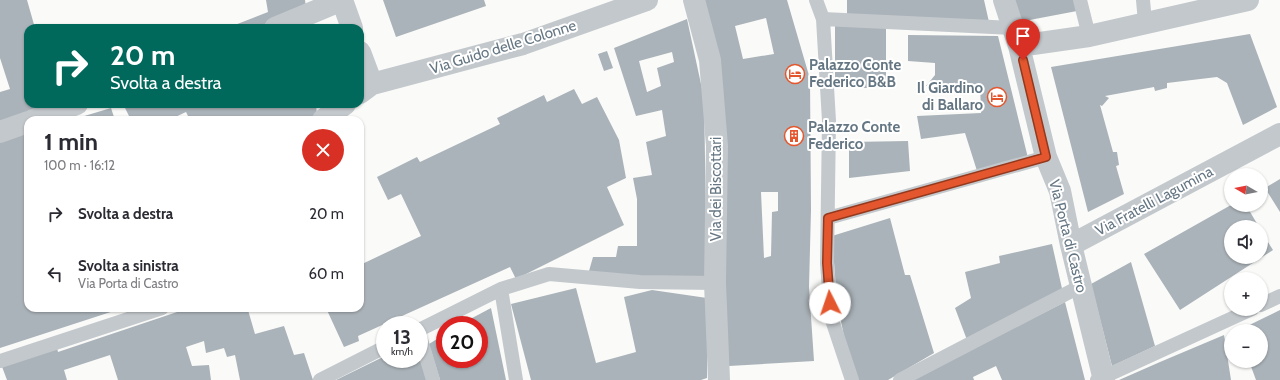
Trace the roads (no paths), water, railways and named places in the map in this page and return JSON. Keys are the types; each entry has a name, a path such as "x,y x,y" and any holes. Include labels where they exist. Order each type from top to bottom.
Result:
{"street":[{"path":"285,24 342,0 351,24"},
{"name":"Via Guido delle Colonne","path":"366,89 523,44 647,0"},
{"name":"Via dei Biscottari","path":"694,0 710,60 717,146 715,284 719,380"},
{"name":"Via Porta di Castro","path":"1004,0 1016,37 1046,157 1060,191 1101,379"},
{"path":"1016,37 1089,36 1145,22 1248,0"},
{"path":"364,77 366,89"},
{"path":"43,116 66,108"},
{"path":"328,116 340,108"},
{"path":"0,132 24,123"},
{"name":"Via Fratelli Lagumina","path":"1071,245 1280,134"}],"lane":[{"path":"816,0 823,19 829,121 827,263 831,317 852,380"},
{"path":"1080,0 1089,36"},
{"path":"1143,0 1145,22"},
{"path":"823,19 1016,37"},
{"path":"828,223 1046,157"},
{"path":"428,327 502,288 549,274 640,282 715,284"},
{"path":"900,380 1081,286"},
{"path":"502,288 516,380"},
{"path":"1268,302 1280,296"},
{"path":"0,361 150,312"},
{"path":"1101,379 1237,316"},
{"path":"320,380 376,352"},
{"path":"428,363 433,380"}],"place":[{"name":"Palazzo Conte Federico B&B","path":"795,74"},
{"name":"Il Giardino di Ballaro","path":"997,97"},
{"name":"Palazzo Conte Federico","path":"794,136"}]}
